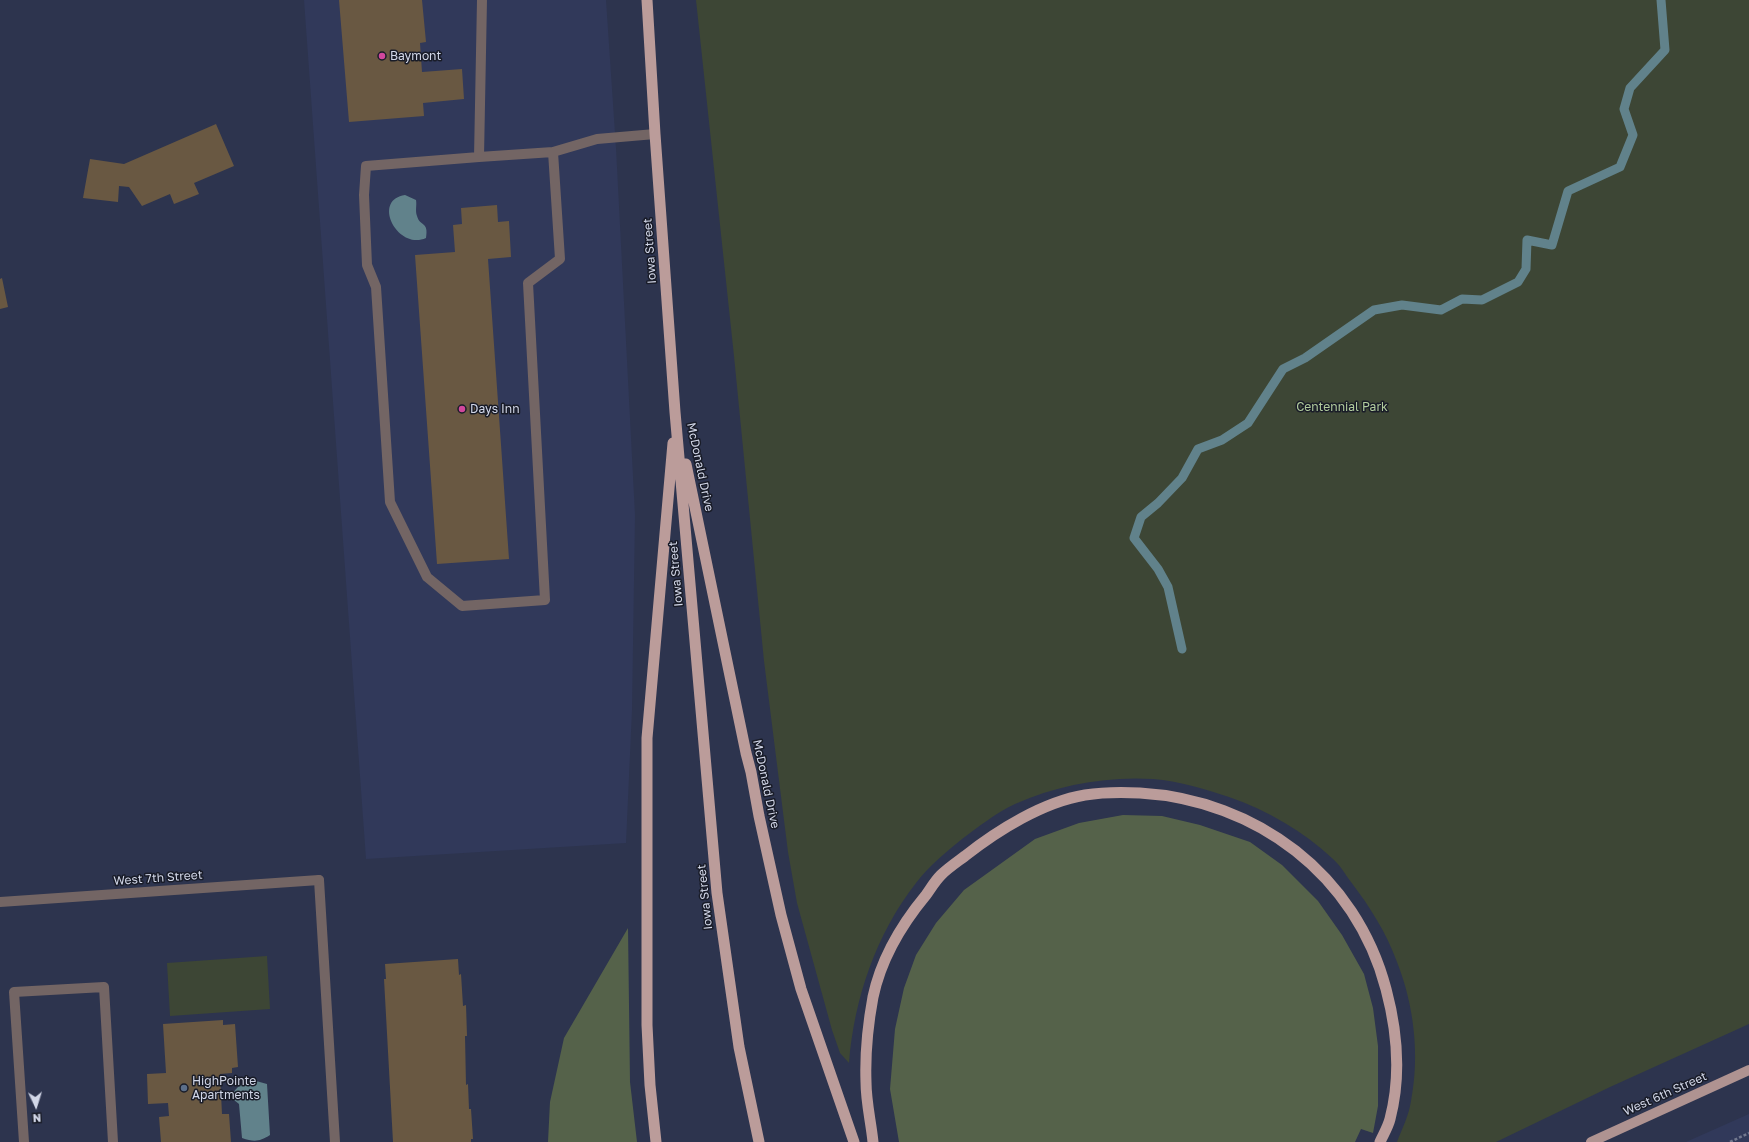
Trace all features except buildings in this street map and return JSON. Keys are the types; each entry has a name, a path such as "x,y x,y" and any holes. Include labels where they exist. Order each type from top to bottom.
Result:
{"highway":[{"name":"Iowa Street","path":"647,0 675,412 718,900 739,1047 759,1142"},
{"name":"McDonald Drive","path":"656,1142 650,1085 647,1026 647,738 675,412"},
{"name":"McDonald Drive","path":"675,412 781,915 801,989 854,1142"},
{"path":"873,1142 866,1084 867,1040 873,995 888,953 910,915 941,875 984,841 1011,824 1053,804 1083,795 1114,792 1166,795 1209,804 1251,822 1289,845 1312,864 1342,897 1363,928 1381,969 1393,1013 1397,1058 1395,1089 1390,1120 1380,1142"}],"main road":[{"name":"West 6th Street","path":"1591,1142 1749,1070"}],"street":[{"path":"479,157 482,0"},
{"path":"553,152 560,259 528,283 545,600 462,606 427,577 390,502 376,287 368,265 364,195 366,166 553,152 597,138 655,134"},
{"name":"West 7th Street","path":"0,902 319,880 335,1142"},
{"path":"24,1142 14,992 104,987 113,1142"}],"path":[{"path":"1730,1142 1749,1133"}],"shaded area":[{"path":"304,0 606,0 616,148 635,515 632,710 626,843 366,859"},
{"path":"405,195 416,200 416,214 420,222 425,226 427,233 426,238 416,240 406,237 398,231 392,223 389,214 390,206 395,199"},
{"path":"1123,815 1162,816 1200,825 1250,842 1282,865 1318,901 1342,935 1364,974 1373,1008 1378,1046 1378,1106 1373,1133 1361,1129 1355,1142 899,1142 890,1089 895,1029 904,988 916,955 936,923 964,890 1035,839 1079,823"},
{"path":"628,928 630,1082 637,1142 548,1142 550,1102 564,1038"},
{"path":"256,1081 267,1084 270,1135 263,1139 253,1141 242,1138 239,1104 234,1100 233,1093 243,1084"},
{"path":"1749,1114 1749,1142 1686,1142"}],"green space":[{"name":"Centennial Park","path":"696,0 1749,0 1749,1024 1610,1087 1496,1142 1397,1142 1409,1111 1414,1084 1414,1030 1408,995 1397,962 1383,930 1358,891 1336,861 1309,839 1271,815 1243,802 1201,788 1182,783 1136,778 1082,783 1031,797 1015,804 994,816 962,839 926,871 902,903 889,924 869,968 856,1015 849,1063 840,1053 832,1030 797,903 788,852 764,661 734,356"},
{"path":"267,956 270,1009 170,1016 167,963"}],"waterway":[{"path":"1182,649 1168,587 1158,569 1134,538 1141,517 1158,503 1182,478 1198,449 1222,440 1248,423 1283,369 1305,358 1374,310 1402,305 1441,310 1462,299 1482,300 1518,282 1526,269 1527,240 1552,245 1568,191 1620,167 1633,135 1624,109 1630,88 1665,50 1661,0"}],"place":[{"name":"Baymont","path":"382,56"},
{"name":"Days Inn","path":"462,409"},
{"name":"HighPointe Apartments","path":"184,1088"}]}
